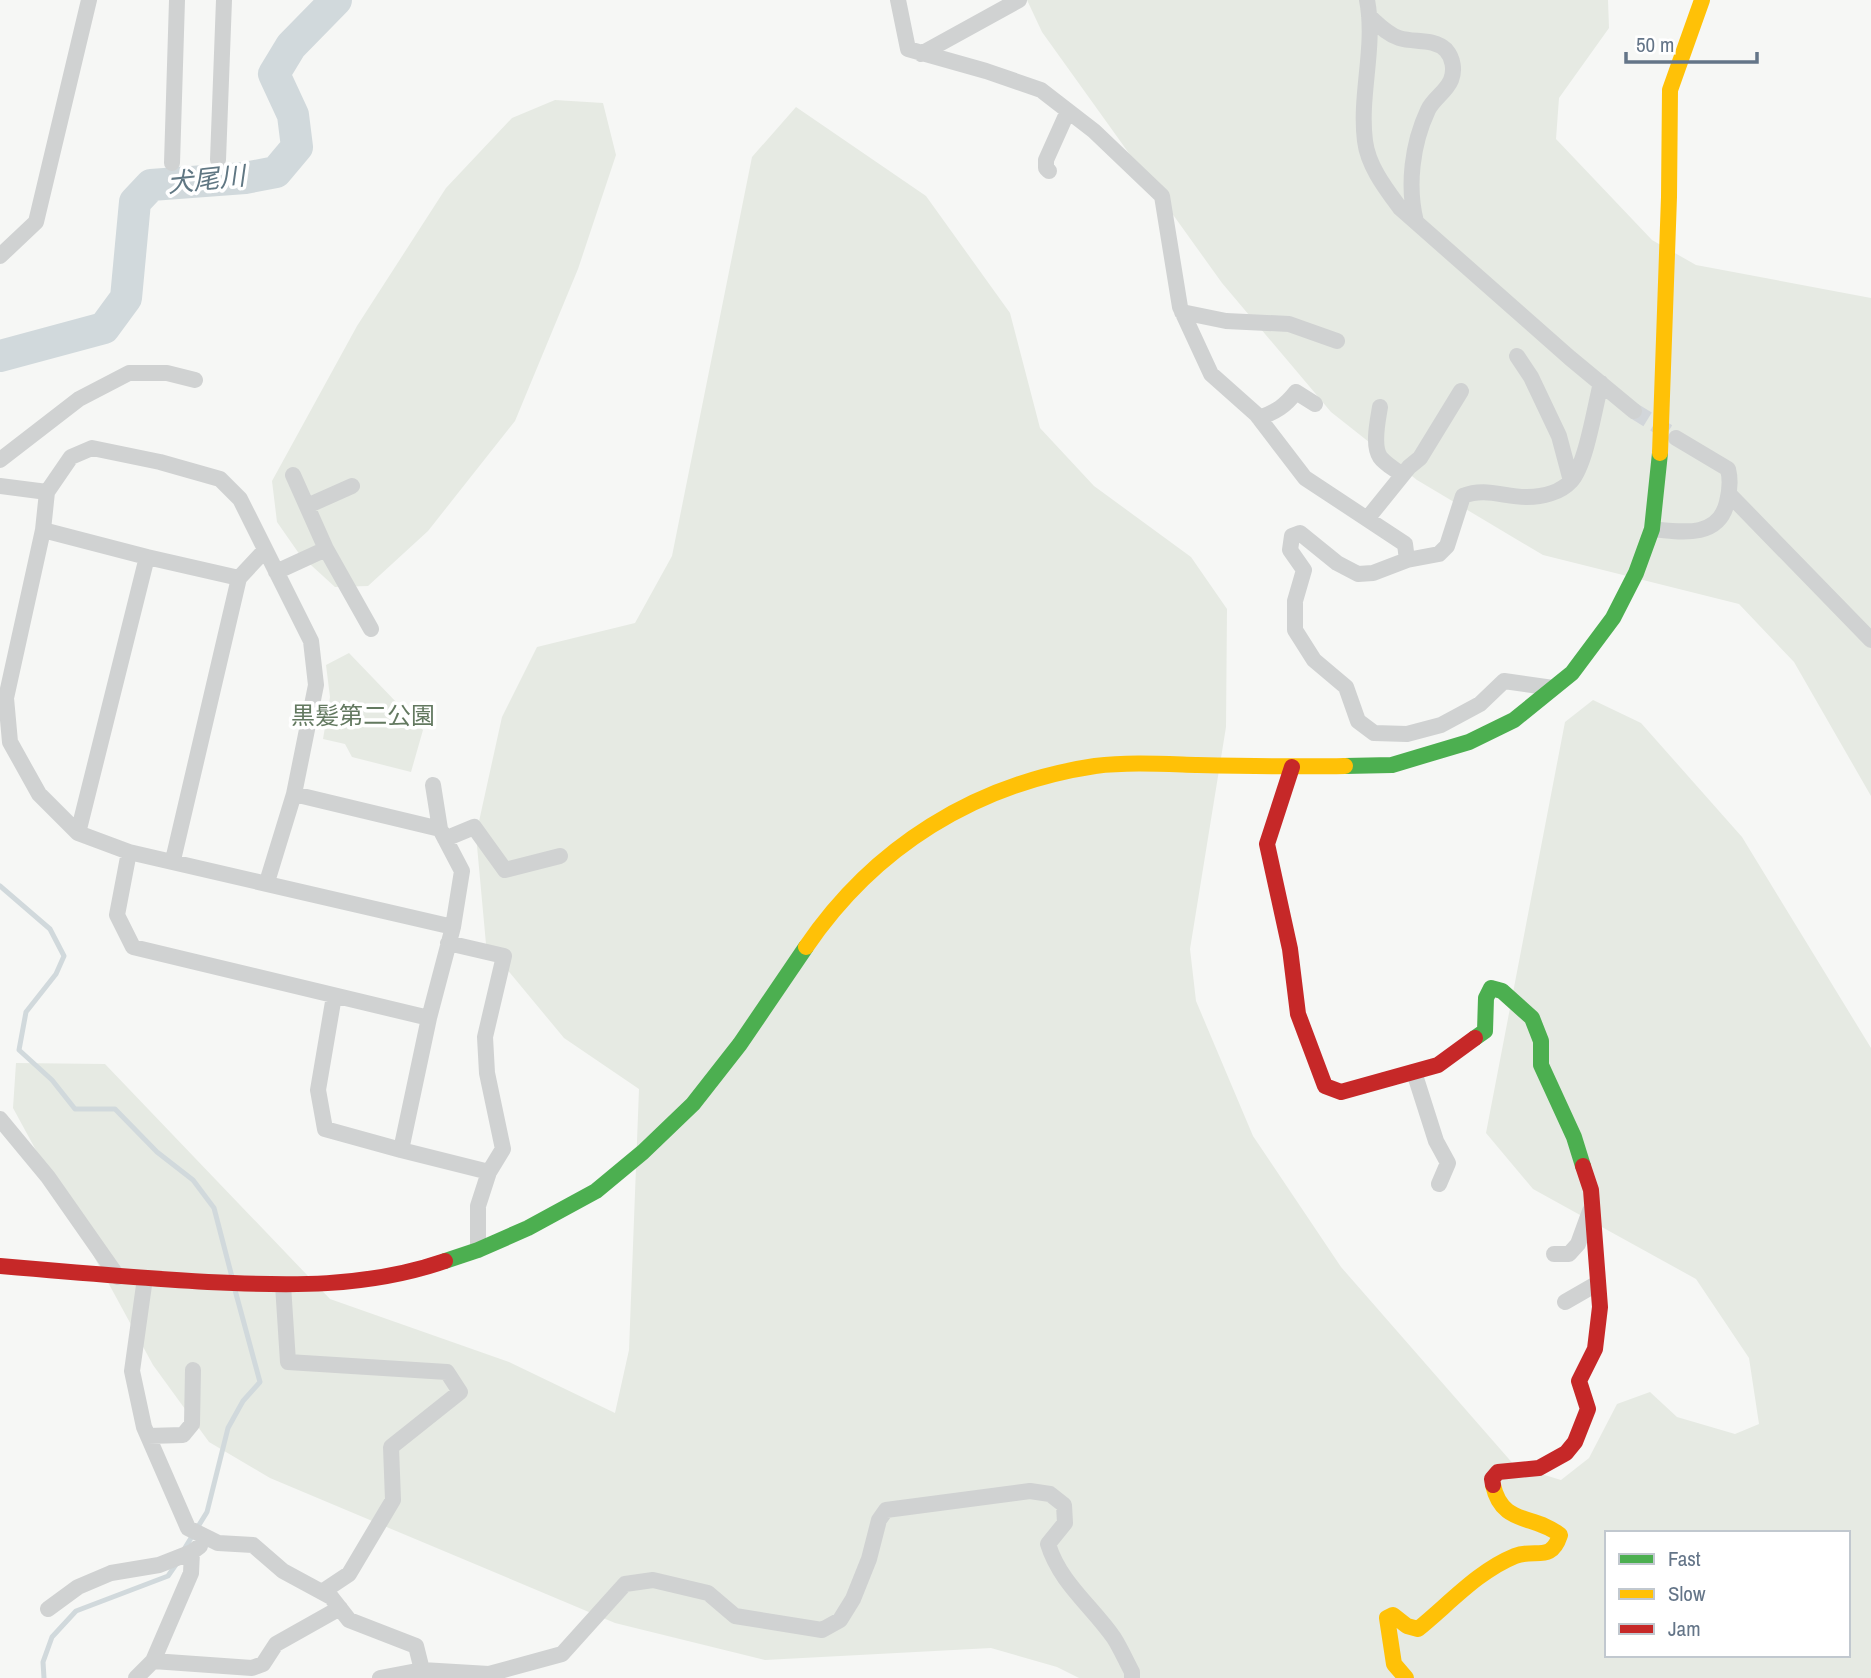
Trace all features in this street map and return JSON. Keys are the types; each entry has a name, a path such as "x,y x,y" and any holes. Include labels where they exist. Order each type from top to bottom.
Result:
{"street":[{"path":"0,256 36,222 89,0"},
{"path":"172,163 177,0"},
{"path":"218,160 224,0"},
{"path":"898,0 908,49 1041,90 1094,131 1162,196 1182,312 1211,374 1259,418 1305,478 1405,544 1407,560"},
{"path":"921,54 1019,0"},
{"path":"0,1266 118,1277 280,1285 340,1284 417,1270 478,1250 528,1228 596,1191 643,1152 693,1104 740,1045 827,916 879,862 925,828 963,806 1047,776 1097,766 1392,765 1469,742 1514,720 1572,673 1613,618 1636,572 1652,529 1660,463 1670,90 1702,0"},
{"path":"1368,8 1387,33 1402,39 1439,45 1448,53 1454,65 1451,81 1429,107 1420,130 1410,195 1416,222"},
{"path":"1368,8 1365,143 1379,179 1400,208 1634,411"},
{"path":"1049,171 1046,168 1046,160 1068,111"},
{"path":"1182,312 1226,321 1289,324 1337,341"},
{"path":"1517,356 1531,377 1559,436 1571,481"},
{"path":"0,460 79,400 129,373 167,373 195,380"},
{"path":"1553,688 1504,681 1480,704 1441,725 1407,734 1374,733 1358,721 1346,687 1314,660 1295,630 1295,601 1304,570 1290,550 1292,536 1300,533 1336,564 1359,574 1373,573 1407,560 1439,554 1447,547 1463,496 1474,491 1527,497 1553,494 1571,481 1580,466 1601,383"},
{"path":"1367,519 1402,475 1420,458 1461,391"},
{"path":"1259,418 1286,405 1296,392 1315,404"},
{"path":"1380,407 1377,451 1381,460 1402,475"},
{"path":"1652,529 1689,533 1712,526 1725,513 1731,482 1728,469 1676,438"},
{"path":"267,882 294,794 316,685 311,641 240,499 220,478 92,448 71,457 47,492 43,530 6,698 10,742 39,794 78,833 129,852 267,882 450,935 504,956 485,1037 486,1073 503,1149 489,1172 478,1206 478,1250"},
{"path":"293,475 326,549 371,629"},
{"path":"0,486 47,492"},
{"path":"307,506 352,486"},
{"path":"1729,494 1871,640"},
{"path":"43,530 239,578"},
{"path":"276,572 326,549"},
{"path":"173,860 239,578 265,550"},
{"path":"78,833 148,557"},
{"path":"1292,767 1267,844 1290,949 1298,1014 1325,1086 1341,1092 1438,1065 1485,1031 1486,998 1491,988 1502,991 1532,1018 1541,1041 1541,1065 1574,1137 1591,1191 1600,1307 1595,1349 1579,1381 1588,1409 1576,1442 1566,1454 1539,1468 1498,1472 1492,1479 1494,1495 1501,1505 1517,1518 1554,1528 1560,1535 1558,1545 1548,1553 1518,1554 1489,1571 1418,1629 1407,1626 1393,1615 1387,1618 1394,1664 1406,1678"},
{"path":"401,1150 462,872 442,834 433,785"},
{"path":"294,794 442,834 474,827 505,870 560,856"},
{"path":"129,852 117,915 133,947 429,1018"},
{"path":"334,996 318,1090 324,1129 489,1172"},
{"path":"1414,1072 1436,1141 1448,1163 1439,1184"},
{"path":"0,1119 48,1177 118,1277"},
{"path":"1554,1254 1569,1254 1578,1244 1592,1206"},
{"path":"145,1278 132,1371 148,1436 188,1528 218,1543 253,1545 283,1571 331,1597 349,1620 416,1646 422,1670"},
{"path":"1565,1302 1598,1283"},
{"path":"280,1285 288,1362 447,1372 460,1392 391,1447 393,1500 349,1574 322,1592"},
{"path":"148,1436 183,1435 192,1424 193,1370"},
{"path":"380,1678 422,1670 489,1674 562,1654 625,1584 653,1580 708,1593 735,1616 822,1630 840,1620 853,1599 869,1559 879,1520 886,1510 1030,1491 1050,1494 1064,1505 1065,1523 1048,1544 1052,1558 1067,1583 1114,1638 1132,1672 1132,1678"},
{"path":"48,1609 78,1587 111,1573 165,1563 191,1552 208,1538"},
{"path":"136,1678 153,1661 191,1573 191,1552"},
{"path":"153,1661 252,1668 263,1664 276,1644 340,1608"}],"green space":[{"path":"1027,0 1608,0 1609,28 1559,98 1556,139 1652,240 1696,265 1871,298 1871,796 1794,662 1739,604 1543,555 1417,480 1331,412 1222,283 1042,32"},
{"path":"555,100 603,103 616,155 578,269 515,421 428,531 368,586 335,587 300,555 277,522 272,481 357,326 446,188 512,118"},
{"path":"796,107 926,196 1010,313 1040,428 1094,486 1191,557 1227,609 1226,727 1190,949 1196,1001 1253,1136 1341,1267 1515,1466 1561,1480 1589,1458 1617,1404 1650,1392 1677,1417 1735,1434 1759,1424 1749,1358 1696,1279 1533,1189 1486,1133 1565,722 1593,700 1641,723 1742,837 1871,1048 1871,1678 1079,1678 1057,1667 991,1648 765,1660 615,1623 270,1478 209,1442 153,1365 13,1108 16,1063 105,1064 330,1299 509,1362 615,1413 629,1350 639,1089 564,1038 486,944 476,835 502,717 537,647 635,623 672,556 752,157"},
{"name":"黒髪第二公園","path":"349,653 423,730 411,772 352,757 345,744 323,739 330,697 326,665"}],"waterway":[{"name":"犬尾川","path":"0,356 104,328 126,298 135,202 151,185 245,178 276,172 297,147 293,115 274,74 291,46 336,0"},
{"path":"0,886 50,929 64,956 56,974 26,1012 19,1050 52,1080 75,1109 115,1109 157,1152 193,1180 214,1208 232,1277"},
{"path":"183,1551 207,1512 228,1428 243,1401 260,1382 235,1290"},
{"path":"44,1678 43,1662 52,1637 76,1611 168,1576 177,1563"}],"tunnel":[{"path":"1634,411 1668,432"}],"traffic: fast":[{"path":"1345,766 1392,765 1469,742 1514,720 1572,673 1613,618 1636,573 1652,529 1660,453"},
{"path":"445,1261 528,1228 596,1191 643,1152 693,1104 740,1044 806,947"},
{"path":"1475,1038 1485,1031 1486,998 1491,988 1502,991 1532,1018 1541,1041 1541,1065 1574,1137 1583,1166"}],"traffic: slow":[{"path":"1660,453 1670,90 1702,0"},
{"path":"806,947 833,911 863,879 896,851 931,826 969,805 1009,788 1051,775 1107,765 1345,766"},
{"path":"1406,1678 1394,1664 1387,1618 1393,1615 1407,1626 1418,1629 1464,1589 1501,1562 1523,1554 1547,1552 1556,1544 1560,1535 1511,1513 1497,1498 1493,1485"}],"traffic: jam":[{"path":"1292,767 1267,844 1290,949 1298,1014 1325,1086 1341,1092 1438,1065 1475,1038"},
{"path":"1493,1485 1492,1479 1498,1472 1539,1468 1566,1453 1575,1442 1588,1409 1579,1381 1595,1349 1600,1307 1591,1190 1583,1166"},
{"path":"0,1266 182,1280 298,1284 357,1281 415,1270 445,1261"}]}
